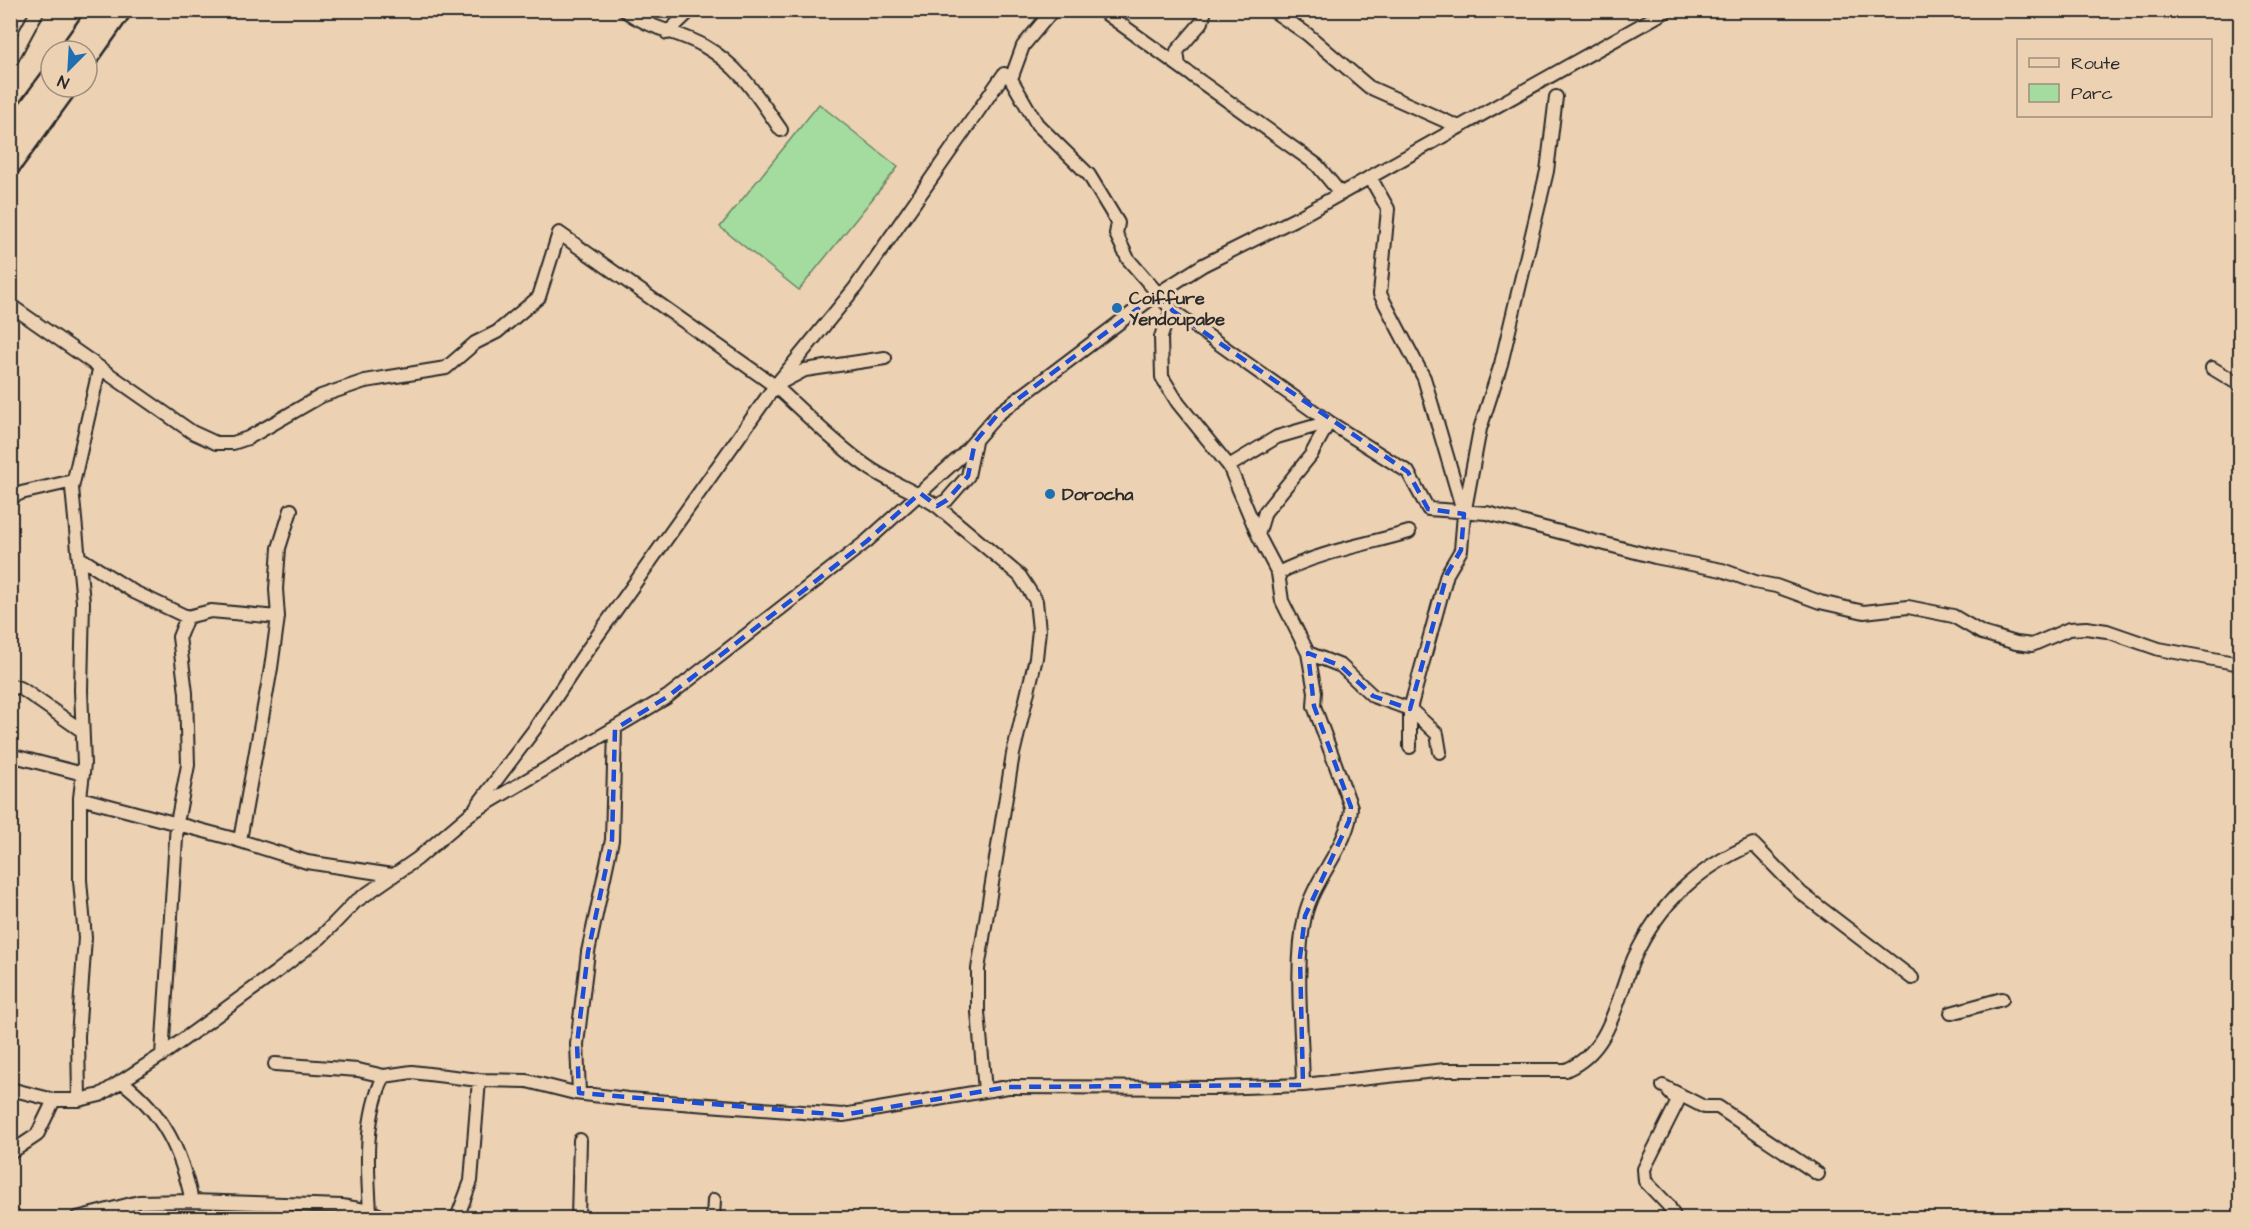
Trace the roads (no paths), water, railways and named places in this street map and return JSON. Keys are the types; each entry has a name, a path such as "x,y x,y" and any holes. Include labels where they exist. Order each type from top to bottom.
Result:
{"highway":[{"path":"79,39 100,10"},
{"path":"99,40 120,10"},
{"path":"10,135 39,96"},
{"path":"10,164 57,99"}],"street":[{"path":"10,62 38,10"},
{"path":"624,10 653,28 703,45 736,67 781,130"},
{"path":"667,33 691,10"},
{"path":"1053,10 1023,46 1011,79 1037,124 1089,175 1118,223 1116,234 1128,258 1173,311 1329,422 1408,472 1428,509 1464,514 1487,513 1655,557 1722,570 1820,602 1864,612 1908,608 1953,616 1983,633 2016,643 2032,645 2069,629 2086,628 2107,631 2159,650 2241,664"},
{"path":"1101,10 1317,165 1341,194"},
{"path":"1179,66 1177,51 1203,22 1205,10"},
{"path":"1272,10 1307,34 1369,87 1459,127"},
{"path":"10,1089 54,1100 79,1100 100,1095 162,1055 320,938 355,902 417,860 471,813 667,697 867,541 975,442 998,414 1157,294 1203,265 1341,194 1668,10"},
{"path":"471,813 534,730 588,649 775,386 855,288 1004,74"},
{"path":"1410,747 1410,709 1447,574 1461,550 1464,514 1480,429 1501,364 1547,171 1556,97"},
{"path":"1370,177 1388,209 1380,294 1424,378 1464,514"},
{"path":"10,305 99,370 192,432 216,443 233,443 248,438 332,392 365,381 446,368 475,343 497,332 539,297 559,233 775,386 867,466 895,483 920,493 937,506 1020,576 1036,601 1039,630 1036,658 1013,754 979,960 978,1012 985,1090"},
{"path":"1173,311 1161,337 1162,377 1178,403 1229,466 1258,535 1278,573 1282,601 1308,653 1316,692 1314,706 1351,807 1349,821 1312,896 1305,916 1300,957 1304,1085"},
{"path":"775,386 805,370 885,358"},
{"path":"2212,368 2241,386"},
{"path":"79,1100 78,1036 85,938 80,879 80,798 83,774 81,730 83,602 80,558 72,505 73,481 99,370"},
{"path":"1229,466 1277,437 1329,422"},
{"path":"1258,535 1265,512 1311,454 1329,422"},
{"path":"937,506 947,500 968,476 975,442"},
{"path":"10,498 21,493 73,481"},
{"path":"240,840 278,616 276,589 279,548 291,510"},
{"path":"1278,573 1314,557 1409,532"},
{"path":"80,558 134,592 187,617 211,611 278,616"},
{"path":"162,1055 177,823 188,765 186,693 180,637 187,617"},
{"path":"1308,653 1341,666 1373,696 1410,709 1437,734 1440,752"},
{"path":"10,685 22,689 81,730"},
{"path":"579,1093 577,1044 588,952 612,840 615,729"},
{"path":"10,755 83,774"},
{"path":"80,798 240,840 307,862 392,875"},
{"path":"275,1064 358,1070 384,1076 412,1072 479,1080 527,1081 579,1093 628,1099 843,1115 1008,1087 1116,1089 1304,1085 1445,1070 1566,1070 1581,1064 1592,1054 1611,1024 1635,957 1675,894 1707,866 1753,844 1782,876 1810,900 1912,978"},
{"path":"1951,1012 2002,999"},
{"path":"370,1211 367,1156 369,1134 379,1087 384,1076"},
{"path":"457,1218 471,1182 479,1080"},
{"path":"121,1081 139,1094 160,1118 183,1163 192,1202"},
{"path":"1675,1218 1668,1205 1645,1181 1644,1169 1678,1101 1663,1086 1704,1107 1718,1107 1818,1174"},
{"path":"10,1153 37,1135 54,1100"},
{"path":"578,1218 580,1140"},
{"path":"713,1218 714,1200"},
{"path":"77,1218 139,1202 192,1202 320,1204 370,1211 385,1218"}],"place":[{"name":"Coiffure Yendoupabe","path":"1117,308"},
{"name":"Dorocha","path":"1050,494"}]}
